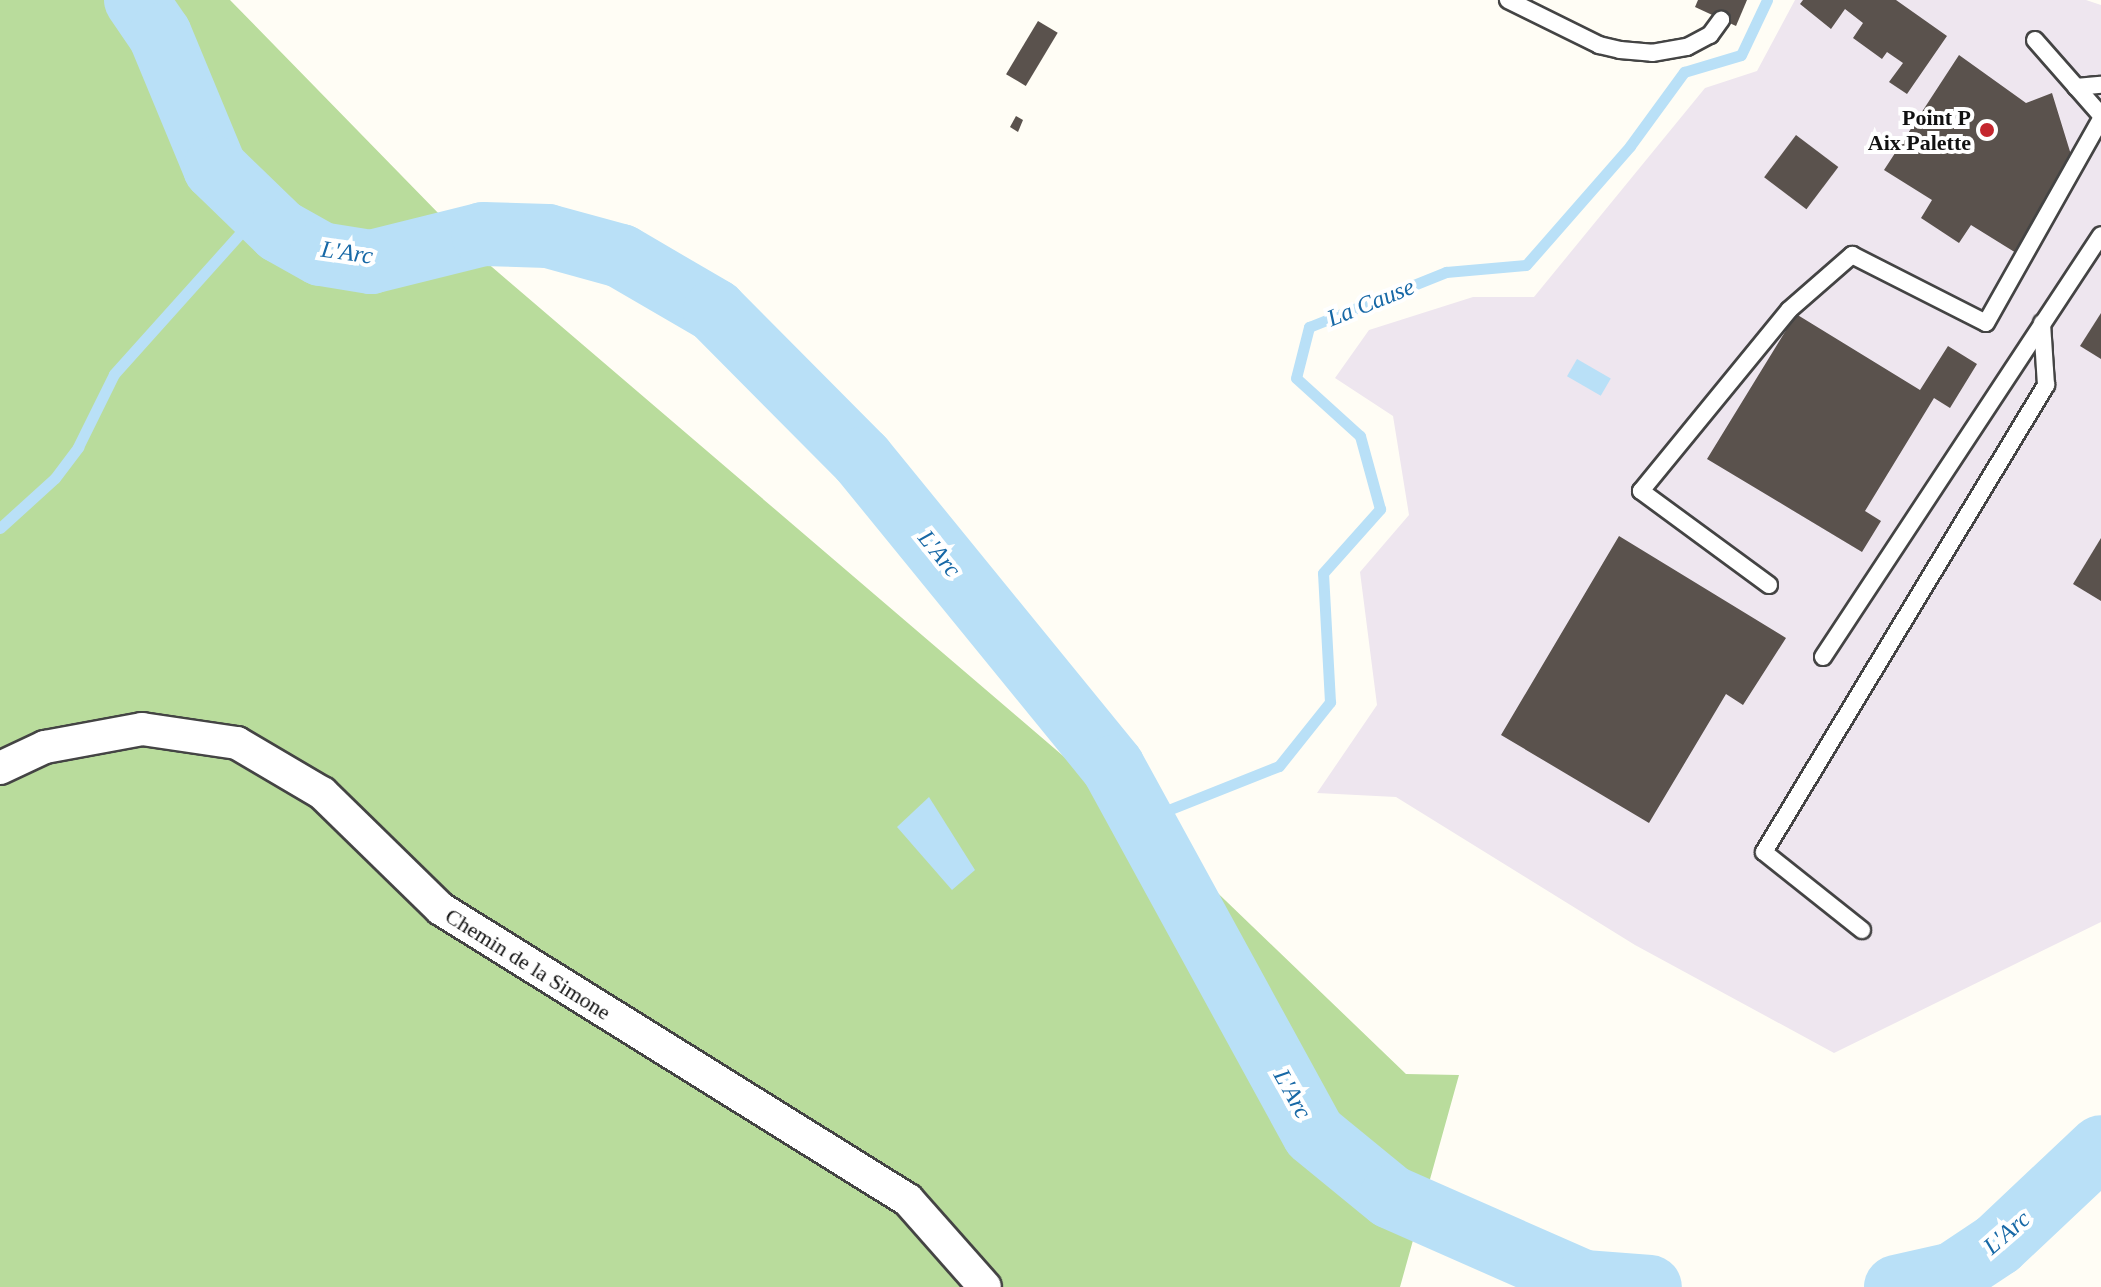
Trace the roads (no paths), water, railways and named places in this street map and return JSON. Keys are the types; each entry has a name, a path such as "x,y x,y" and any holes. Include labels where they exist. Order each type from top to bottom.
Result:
{"street":[{"name":"Chemin de la Simone","path":"0,768 45,747 142,729 237,743 322,793 441,909 908,1200 985,1287"}],"lane":[{"path":"1508,0 1599,45 1620,50 1652,53 1687,47 1710,35 1721,20"},
{"path":"1769,585 1641,491 1789,310 1852,255 1986,323 2101,117 2035,40"},
{"path":"2076,87 2101,85"},
{"path":"1823,657 2101,235"},
{"path":"1862,930 1764,852 2046,385 2042,323"}],"water":[{"path":"1577,359 1611,378 1601,396 1567,376"},
{"path":"929,797 975,870 952,890 897,827"}],"waterway":[{"name":"L'Arc","path":"136,0 160,35 215,168 280,231 321,254 371,262 483,234 548,236 621,256 715,311 862,459 1113,767 1314,1134 1391,1197 1584,1282 1650,1287"},
{"name":"La Cause","path":"1143,820 1279,766 1330,702 1323,573 1380,509 1360,436 1296,378 1309,327 1446,272 1526,265 1630,146 1684,72 1741,55 1767,0"},
{"path":"0,528 55,478 78,447 114,374 260,211"},
{"name":"L'Arc","path":"1896,1287 1953,1274 1998,1244 2101,1147"}],"place":[{"name":"Point P Aix Palette","path":"1987,130"}]}
